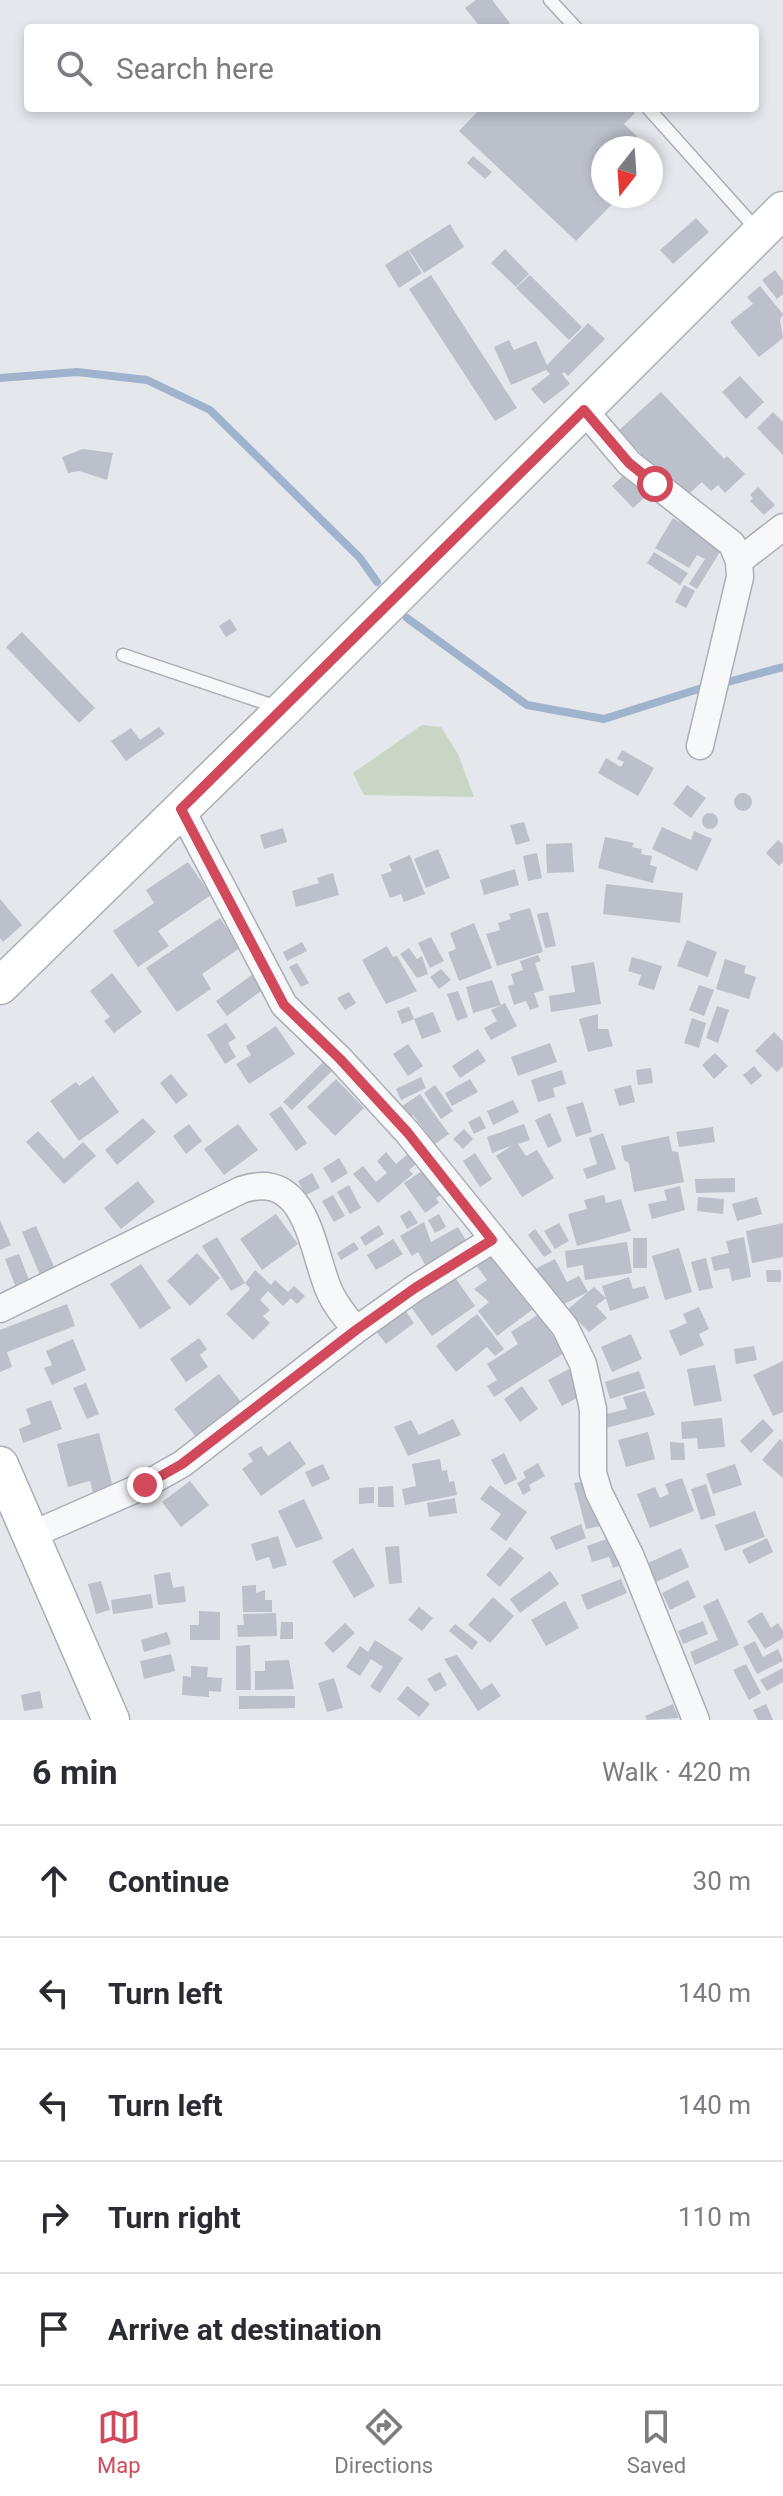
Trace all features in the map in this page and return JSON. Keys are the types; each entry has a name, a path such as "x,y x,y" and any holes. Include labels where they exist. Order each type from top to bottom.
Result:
{"street":[{"path":"0,986 283,710 772,221"},
{"path":"584,410 629,463 732,544 739,561 740,577 700,746"},
{"path":"739,561 783,527"},
{"path":"181,809 284,1005 340,1059 408,1133 565,1327 583,1364 593,1409 593,1473 599,1493 631,1557 696,1720"},
{"path":"0,1309 241,1190 263,1185 284,1191 295,1201 309,1230 328,1290 356,1330"},
{"path":"29,1536 145,1485 182,1464 356,1330 415,1288 492,1240"},
{"path":"0,1465 111,1720"}],"lane":[{"path":"550,0 572,24"},
{"path":"652,112 772,221"},
{"path":"123,655 283,710"}],"green space":[{"path":"422,725 441,727 458,754 474,797 364,795 353,773"}],"building":[{"path":"476,0 492,0 510,23 478,24 465,8"},
{"path":"477,112 635,113 624,124 636,136 591,136 591,208 608,208 576,241 459,131"},
{"path":"473,156 492,172 485,179 467,163"},
{"path":"696,218 709,232 673,264 660,250"},
{"path":"450,224 464,247 424,273 409,250"},
{"path":"505,249 529,274 516,287 491,263"},
{"path":"408,250 422,273 399,288 385,265"},
{"path":"775,270 783,281 783,294 777,299 762,280"},
{"path":"431,275 517,408 495,421 409,289"},
{"path":"530,275 582,327 569,340 516,288"},
{"path":"760,286 783,314 780,320 783,338 759,357 730,322 753,304 747,297"},
{"path":"588,323 605,339 568,376 564,372 562,374 570,384 544,404 531,389 550,374 546,370 511,385 494,347 509,340 514,350 536,341 547,365"},
{"path":"740,376 764,402 746,419 722,392"},
{"path":"661,392 724,459 727,456 745,474 725,493 718,485 711,491 702,482 683,499 619,430"},
{"path":"773,412 783,422 783,455 757,428"},
{"path":"83,449 113,453 107,480 79,471 68,473 62,457"},
{"path":"625,474 646,496 633,508 612,486"},
{"path":"758,487 775,505 764,515 750,501 753,498 750,495"},
{"path":"673,518 723,547 697,589 689,584 705,559 697,555 689,568 655,548"},
{"path":"654,552 688,573 680,585 647,563"},
{"path":"684,585 695,591 686,608 675,602"},
{"path":"230,619 237,630 226,637 219,626"},
{"path":"22,632 95,708 79,723 6,647"},
{"path":"159,727 165,734 126,761 111,741 131,728 140,740"},
{"path":"622,750 654,768 638,796 598,773 606,758 621,767 624,762 617,759"},
{"path":"687,785 706,798 691,818 673,804"},
{"path":"743,793 752,802 743,811 734,802"},
{"path":"710,813 718,821 710,829 702,821"},
{"path":"524,822 530,841 516,845 510,825"},
{"path":"662,827 691,840 694,831 712,839 697,871 652,849"},
{"path":"283,828 287,842 264,849 260,835"},
{"path":"605,837 634,843 632,847 642,849 641,854 652,856 650,865 657,867 653,883 598,868"},
{"path":"778,840 783,844 783,862 779,866 766,853"},
{"path":"572,843 574,872 547,873 546,844"},
{"path":"438,849 450,878 426,888 414,859"},
{"path":"537,853 542,878 528,881 523,856"},
{"path":"410,855 425,894 404,902 401,894 390,898 381,875 392,871 389,864"},
{"path":"188,862 211,895 158,931 169,946 138,967 113,931 154,903 146,890"},
{"path":"515,869 519,885 484,895 480,880"},
{"path":"333,873 339,895 296,907 292,891 319,883 317,878"},
{"path":"606,884 683,893 680,923 603,914"},
{"path":"0,899 22,925 3,942 0,938"},
{"path":"530,908 543,952 497,966 486,934 500,930 498,923 511,919 509,914"},
{"path":"548,912 556,946 545,948 537,914"},
{"path":"220,918 240,948 202,974 211,989 177,1012 146,968"},
{"path":"474,923 492,968 459,981 448,952 456,949 450,933"},
{"path":"431,937 444,961 430,968 418,943"},
{"path":"687,940 717,952 708,977 677,966"},
{"path":"302,942 307,951 287,961 283,952"},
{"path":"387,946 393,957 397,956 417,991 386,1004 362,960"},
{"path":"409,948 417,959 422,956 428,974 417,978 400,954"},
{"path":"538,955 541,961 535,963 544,990 534,993 539,1007 530,1010 526,1001 514,1005 508,986 514,984 511,974 523,970 520,961"},
{"path":"632,957 662,966 654,990 638,985 641,975 628,971"},
{"path":"725,959 746,966 744,973 756,977 749,999 716,989"},
{"path":"594,962 601,1004 551,1012 549,996 575,992 571,966"},
{"path":"297,963 309,983 301,987 289,967"},
{"path":"441,969 451,980 439,989 430,977"},
{"path":"112,973 142,1012 114,1033 104,1021 110,1017 90,991"},
{"path":"253,974 264,989 227,1016 216,1001"},
{"path":"492,980 501,1005 473,1013 466,987"},
{"path":"699,985 714,990 704,1016 689,1010"},
{"path":"458,991 468,1017 457,1021 447,994"},
{"path":"349,992 356,1003 345,1010 337,998"},
{"path":"505,1003 517,1026 491,1040 484,1028 497,1021 491,1010"},
{"path":"717,1006 729,1010 718,1043 706,1038"},
{"path":"409,1007 414,1019 402,1024 397,1011"},
{"path":"433,1012 441,1032 422,1039 414,1019"},
{"path":"598,1014 598,1029 608,1029 613,1046 588,1052 579,1019"},
{"path":"692,1018 706,1023 699,1048 684,1043"},
{"path":"226,1023 236,1038 228,1043 236,1057 225,1064 207,1035"},
{"path":"276,1026 295,1054 249,1084 236,1064 251,1055 246,1046"},
{"path":"774,1032 783,1041 783,1066 777,1072 755,1051"},
{"path":"550,1043 557,1062 518,1076 511,1057"},
{"path":"408,1044 423,1066 408,1076 393,1054"},
{"path":"478,1049 486,1061 460,1078 452,1066"},
{"path":"715,1053 728,1066 714,1079 702,1065"},
{"path":"327,1058 336,1067 292,1110 283,1102"},
{"path":"754,1066 762,1076 751,1085 743,1075"},
{"path":"651,1068 653,1083 638,1085 636,1070"},
{"path":"562,1070 566,1084 553,1088 555,1097 538,1102 531,1080"},
{"path":"171,1074 188,1095 176,1104 160,1083"},
{"path":"93,1076 119,1112 79,1141 50,1101 76,1082 79,1086"},
{"path":"421,1077 426,1088 401,1100 396,1089"},
{"path":"336,1079 364,1108 335,1136 307,1107"},
{"path":"470,1079 478,1092 452,1106 445,1093"},
{"path":"435,1085 453,1111 441,1119 424,1093"},
{"path":"631,1085 635,1102 619,1106 614,1089"},
{"path":"420,1094 449,1134 435,1144 413,1115 409,1119 401,1107"},
{"path":"513,1100 519,1112 493,1125 487,1111"},
{"path":"583,1102 592,1132 576,1137 566,1107"},
{"path":"281,1106 307,1143 296,1151 269,1114"},
{"path":"550,1113 562,1141 548,1148 535,1120"},
{"path":"480,1116 486,1128 474,1134 468,1122"},
{"path":"143,1118 156,1132 117,1165 105,1150"},
{"path":"189,1124 202,1141 186,1154 173,1136"},
{"path":"238,1124 258,1150 224,1175 204,1149"},
{"path":"524,1124 530,1140 518,1144 526,1156 537,1150 554,1178 522,1197 496,1156 511,1146 492,1153 487,1137"},
{"path":"713,1127 715,1142 679,1147 676,1132"},
{"path":"464,1129 473,1139 463,1149 453,1139"},
{"path":"38,1131 64,1159 83,1142 96,1156 64,1184 26,1142"},
{"path":"603,1133 616,1169 587,1179 583,1169 597,1164 589,1138"},
{"path":"669,1136 672,1151 678,1152 684,1182 634,1192 629,1163 624,1160 621,1146"},
{"path":"416,1147 425,1157 409,1170 413,1174 378,1203 353,1174 363,1166 376,1182 387,1173 377,1161 386,1152 396,1164"},
{"path":"475,1153 492,1179 480,1187 463,1161"},
{"path":"339,1158 348,1173 332,1183 323,1168"},
{"path":"431,1165 448,1190 436,1198 439,1203 425,1213 404,1183"},
{"path":"312,1173 320,1188 306,1195 298,1181"},
{"path":"735,1178 735,1192 696,1193 695,1179"},
{"path":"138,1181 155,1202 121,1229 104,1208"},
{"path":"349,1185 361,1208 350,1214 337,1192"},
{"path":"680,1186 685,1210 652,1219 648,1204 667,1200 664,1190"},
{"path":"333,1195 345,1216 334,1222 322,1201"},
{"path":"604,1195 606,1203 621,1199 631,1231 577,1246 568,1214 587,1209 584,1200"},
{"path":"698,1197 724,1199 723,1214 697,1211"},
{"path":"757,1197 762,1214 737,1221 732,1204"},
{"path":"410,1210 418,1223 407,1229 400,1216"},
{"path":"276,1214 298,1244 262,1270 240,1239"},
{"path":"439,1214 446,1227 435,1233 428,1220"},
{"path":"0,1220 11,1245 0,1250"},
{"path":"424,1222 431,1242 458,1227 468,1244 427,1268 418,1252 412,1256 400,1236"},
{"path":"559,1223 569,1241 555,1249 544,1231"},
{"path":"783,1223 783,1257 752,1263 746,1231"},
{"path":"379,1225 384,1234 365,1246 360,1237"},
{"path":"36,1226 56,1271 41,1277 22,1232"},
{"path":"535,1229 552,1252 544,1257 528,1235"},
{"path":"217,1237 245,1283 231,1291 202,1246"},
{"path":"744,1237 751,1277 732,1281 729,1268 714,1271 711,1257 729,1253 726,1241"},
{"path":"633,1238 647,1238 647,1268 633,1268"},
{"path":"393,1239 403,1254 376,1270 367,1255"},
{"path":"354,1242 359,1249 341,1260 337,1253"},
{"path":"627,1242 632,1273 585,1280 583,1265 567,1268 565,1251"},
{"path":"679,1248 692,1292 665,1300 652,1256"},
{"path":"494,1252 540,1304 497,1336 478,1311 489,1302 474,1289 487,1280 476,1265"},
{"path":"197,1253 220,1278 190,1306 167,1281"},
{"path":"19,1254 31,1285 17,1290 5,1259"},
{"path":"706,1258 713,1288 699,1291 691,1262"},
{"path":"555,1259 567,1282 579,1276 588,1292 560,1306 535,1269"},
{"path":"141,1264 171,1308 140,1329 110,1284"},
{"path":"255,1270 271,1285 275,1280 288,1292 294,1286 305,1296 297,1304 291,1298 283,1306 268,1291 260,1300 270,1310 263,1316 270,1323 253,1340 226,1314 250,1289 245,1283"},
{"path":"766,1270 781,1270 781,1282 767,1282"},
{"path":"454,1276 475,1306 432,1336 411,1307"},
{"path":"629,1277 633,1289 645,1286 649,1298 610,1311 602,1286"},
{"path":"594,1287 606,1298 596,1306 607,1318 589,1332 567,1310"},
{"path":"67,1304 75,1326 7,1352 12,1367 0,1372 0,1330"},
{"path":"699,1307 709,1329 699,1334 704,1345 680,1356 669,1331 687,1323 683,1314"},
{"path":"405,1310 414,1323 386,1344 376,1331"},
{"path":"477,1314 504,1349 495,1356 487,1347 456,1372 436,1346"},
{"path":"539,1314 564,1353 494,1397 487,1386 497,1380 487,1364 518,1344 511,1332"},
{"path":"631,1334 642,1359 612,1372 601,1347"},
{"path":"199,1338 207,1349 200,1355 208,1367 186,1382 170,1359"},
{"path":"73,1339 86,1370 52,1385 44,1368 52,1365 46,1351"},
{"path":"754,1346 757,1360 736,1364 734,1349"},
{"path":"783,1361 783,1412 773,1416 753,1375"},
{"path":"715,1365 722,1401 694,1406 687,1369"},
{"path":"569,1369 582,1395 562,1406 548,1380"},
{"path":"639,1371 645,1388 610,1399 605,1382"},
{"path":"219,1374 245,1407 200,1442 174,1409"},
{"path":"86,1383 99,1414 87,1419 73,1388"},
{"path":"522,1386 538,1409 520,1422 504,1399"},
{"path":"645,1391 655,1415 606,1428 603,1415 627,1409 623,1397"},
{"path":"51,1400 62,1429 23,1443 19,1429 31,1424 26,1409"},
{"path":"722,1418 725,1447 698,1449 697,1438 682,1439 681,1422"},
{"path":"453,1419 461,1435 408,1456 394,1427 411,1420 419,1435"},
{"path":"763,1419 774,1431 751,1453 740,1441"},
{"path":"648,1432 655,1459 626,1467 618,1440"},
{"path":"99,1433 113,1487 93,1493 90,1481 68,1487 57,1444"},
{"path":"780,1439 783,1442 783,1478 762,1460"},
{"path":"290,1441 306,1464 261,1496 242,1469 253,1461 248,1454 261,1446 268,1456"},
{"path":"670,1442 684,1443 685,1460 671,1460"},
{"path":"504,1453 517,1479 505,1485 491,1460"},
{"path":"440,1459 442,1471 447,1470 449,1482 454,1481 457,1495 405,1505 402,1489 416,1486 412,1464"},
{"path":"538,1463 545,1476 529,1485 531,1490 523,1495 517,1483 526,1478 523,1472"},
{"path":"323,1464 330,1479 312,1487 305,1472"},
{"path":"735,1464 742,1485 713,1494 706,1474"},
{"path":"682,1478 694,1511 650,1528 637,1494 655,1487 660,1498 669,1494 665,1484"},
{"path":"589,1480 600,1526 586,1529 574,1483"},
{"path":"190,1481 209,1505 181,1527 162,1502"},
{"path":"706,1484 716,1515 701,1520 691,1489"},
{"path":"490,1485 527,1512 506,1541 490,1529 501,1514 480,1499"},
{"path":"393,1486 394,1507 378,1507 378,1487"},
{"path":"374,1487 374,1503 359,1504 359,1488"},
{"path":"455,1498 457,1513 429,1517 427,1503"},
{"path":"304,1499 323,1539 296,1548 278,1511"},
{"path":"755,1511 765,1537 725,1551 715,1525"},
{"path":"581,1524 586,1538 556,1550 550,1537"},
{"path":"278,1536 287,1565 273,1569 269,1557 256,1561 251,1544"},
{"path":"612,1537 621,1565 613,1568 609,1557 592,1562 587,1546"},
{"path":"767,1538 773,1552 749,1564 742,1550"},
{"path":"399,1546 402,1583 389,1584 385,1547"},
{"path":"510,1547 524,1558 500,1587 486,1575"},
{"path":"353,1548 375,1586 354,1598 332,1561"},
{"path":"681,1548 689,1567 654,1583 646,1564"},
{"path":"550,1571 559,1584 520,1613 510,1599"},
{"path":"170,1572 173,1588 184,1586 186,1602 158,1605 154,1575"},
{"path":"621,1579 627,1593 587,1610 581,1595"},
{"path":"688,1580 696,1597 670,1610 662,1593"},
{"path":"101,1581 110,1610 96,1614 88,1584"},
{"path":"256,1585 256,1593 265,1590 265,1600 272,1600 272,1612 243,1612 242,1586"},
{"path":"151,1594 153,1608 113,1614 111,1600"},
{"path":"493,1597 514,1616 490,1643 468,1625"},
{"path":"718,1599 739,1645 695,1665 690,1652 718,1640 703,1606"},
{"path":"565,1601 579,1628 546,1646 531,1620"},
{"path":"419,1607 433,1618 422,1631 408,1620"},
{"path":"199,1611 220,1612 220,1640 190,1640 190,1625 199,1625"},
{"path":"762,1612 771,1628 778,1623 783,1631 783,1638 765,1649 747,1621"},
{"path":"276,1613 277,1636 238,1637 237,1625 244,1625 243,1614"},
{"path":"703,1621 708,1634 683,1644 678,1631"},
{"path":"281,1622 293,1622 293,1639 280,1639"},
{"path":"345,1623 355,1633 333,1653 324,1643"},
{"path":"455,1624 478,1642 472,1650 449,1631"},
{"path":"167,1632 171,1644 144,1652 141,1640"},
{"path":"375,1640 403,1658 380,1693 370,1687 383,1667 371,1659 360,1676 346,1667 360,1646 368,1652"},
{"path":"755,1641 763,1657 778,1649 783,1661 757,1674 743,1647"},
{"path":"250,1645 251,1690 236,1690 236,1646"},
{"path":"171,1654 175,1671 144,1679 140,1661"},
{"path":"457,1655 481,1690 492,1683 501,1696 478,1711 444,1659"},
{"path":"289,1660 294,1689 255,1690 255,1671 265,1671 265,1661"},
{"path":"746,1664 761,1693 749,1700 733,1670"},
{"path":"191,1666 208,1667 207,1677 222,1678 221,1692 209,1691 209,1697 182,1695 183,1676 191,1677"},
{"path":"783,1668 783,1682 767,1691 760,1680"},
{"path":"440,1672 447,1685 435,1692 427,1679"},
{"path":"334,1678 343,1708 327,1712 318,1683"},
{"path":"407,1686 430,1704 419,1717 397,1699"},
{"path":"40,1691 43,1708 24,1711 21,1695"},
{"path":"239,1696 295,1696 295,1708 239,1709"},
{"path":"673,1704 679,1718 647,1720 645,1716"},
{"path":"766,1704 773,1720 758,1720 753,1710"}],"waterway":[{"path":"0,378 77,372 147,380 210,410 360,558 377,582"},
{"path":"407,618 527,705 604,719 705,687"},
{"path":"728,682 783,667"}],"route":[{"path":"145,1485 182,1464 415,1288 492,1240 408,1133 340,1059 284,1005 181,809 584,410 629,463 655,484"}]}
